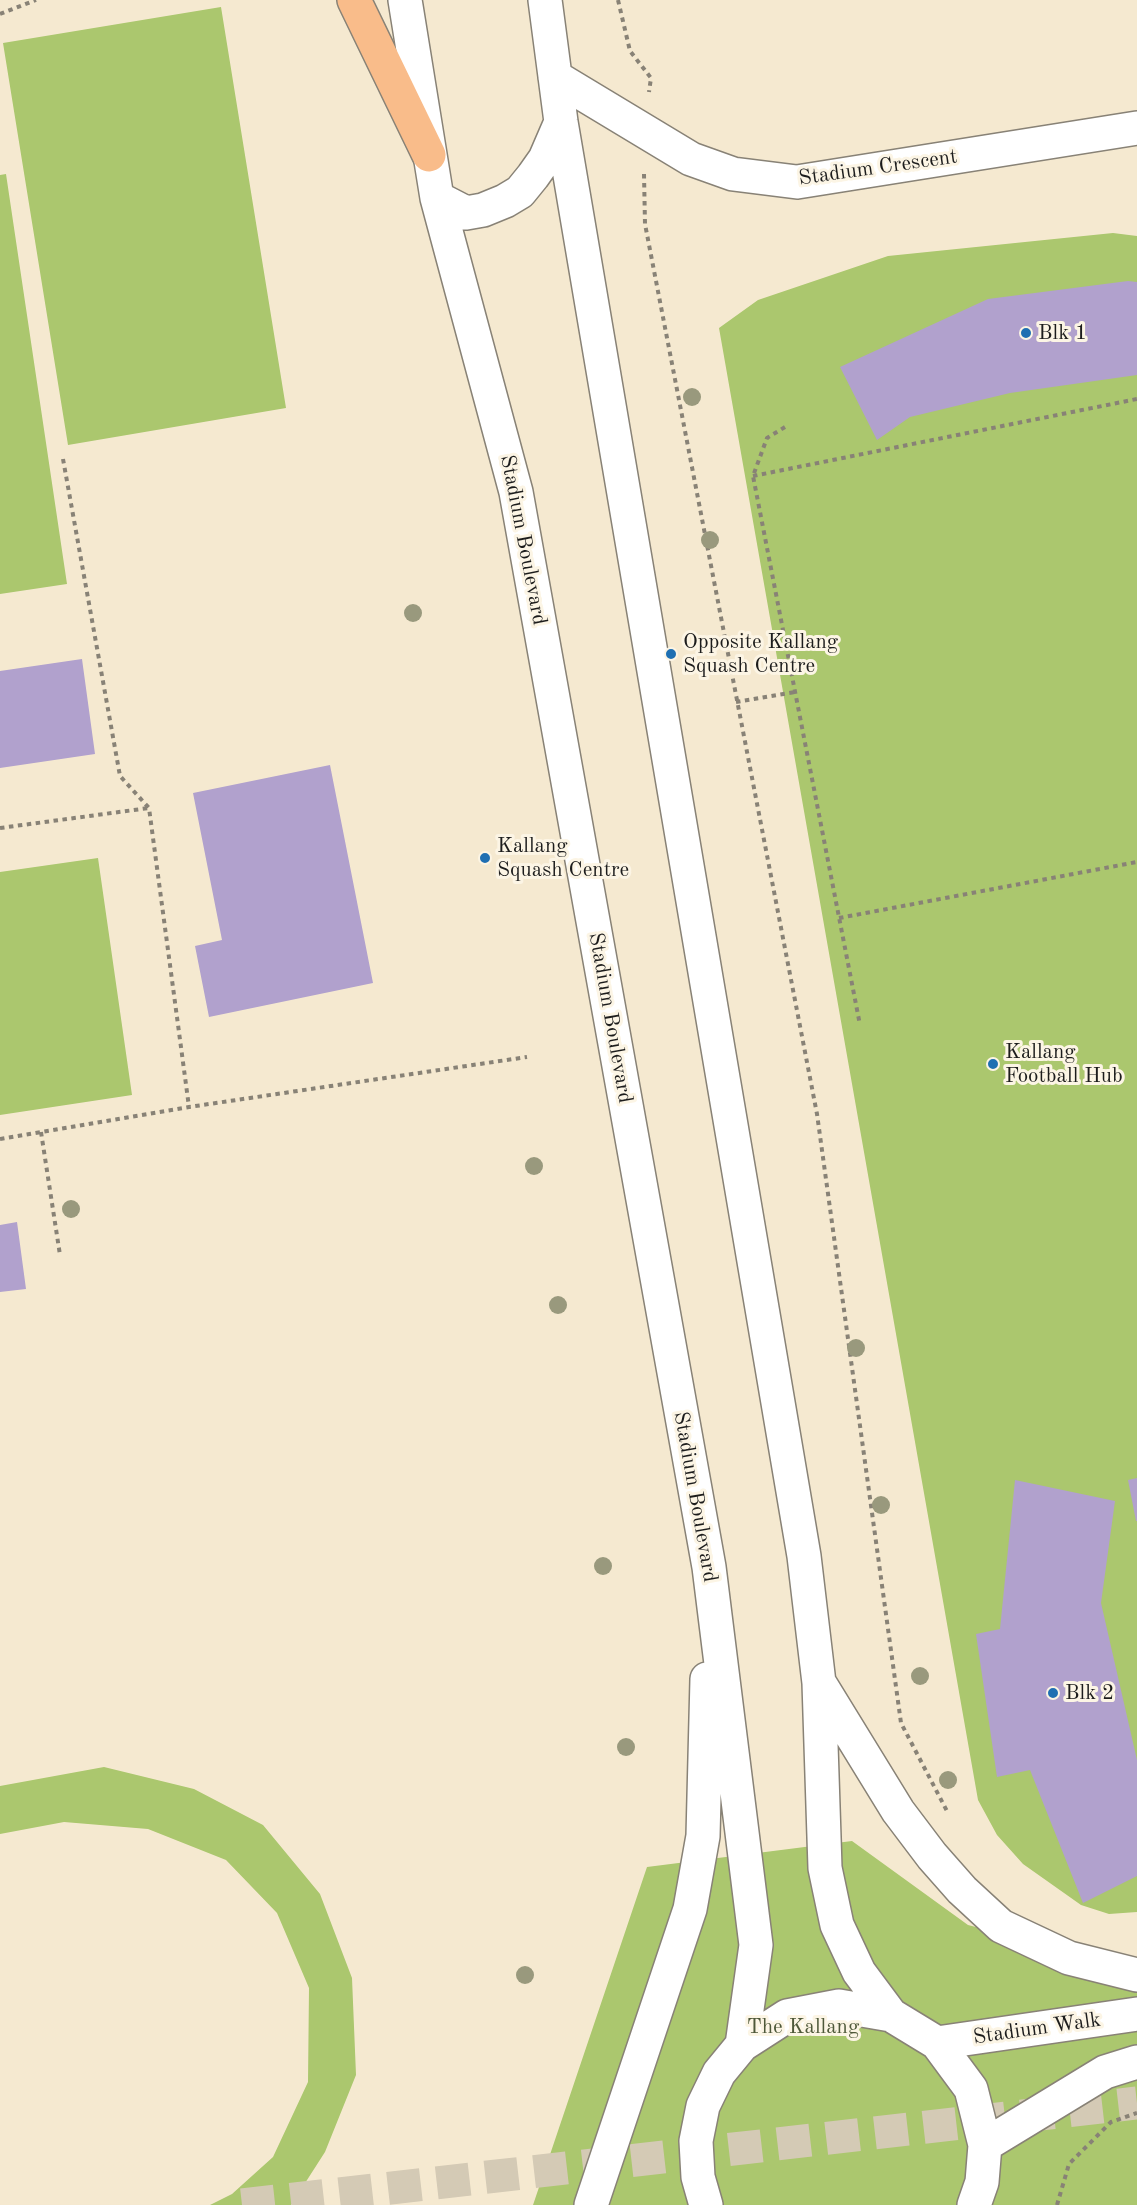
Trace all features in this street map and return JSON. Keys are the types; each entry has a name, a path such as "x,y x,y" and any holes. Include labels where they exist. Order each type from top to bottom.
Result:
{"main road":[{"path":"354,0 429,156"}],"street":[{"name":"Stadium Boulevard","path":"405,0 437,198 516,492 709,1567 756,1945 742,2045"},
{"path":"545,0 561,122 804,1556 819,1683 825,1868 837,1925 859,1972 891,2015"},
{"name":"Stadium Crescent","path":"555,77 691,159 733,174 797,182 1130,132"},
{"path":"437,198 466,213 483,210 520,192 545,159 561,122"},
{"path":"591,2205 690,1909 703,1836 709,1567"},
{"path":"819,1683 898,1811 932,1856 1001,1926 1069,1958 1137,1975"},
{"path":"706,2205 698,2177 696,2141 703,2106 719,2073 742,2045 787,2016 839,2006 891,2015 937,2043 971,2089 985,2145 982,2182 974,2205"},
{"name":"Stadium Walk","path":"937,2043 1137,2014"},
{"path":"985,2145 1105,2072 1137,2062"}],"path":[{"path":"0,14 36,0"},
{"path":"618,0 630,51 651,78 644,131 645,224 817,1114 901,1723 950,1818"},
{"path":"753,476 1137,399"},
{"path":"785,427 767,438 753,476 860,1025"},
{"path":"63,459 120,776 149,808 189,1107"},
{"path":"736,702 795,692"},
{"path":"0,828 149,808"},
{"path":"839,918 1137,862"},
{"path":"0,1139 189,1107 527,1057"},
{"path":"41,1132 60,1255"},
{"path":"1057,2205 1069,2164 1111,2122 1137,2113"}],"green space":[{"path":"221,7 286,408 68,445 3,43"},
{"path":"6,174 67,584 0,594 0,175"},
{"name":"Kallang Football Hub","path":"1113,233 1137,236 1137,1912 1109,1914 1081,1905 1023,1864 997,1835 978,1800 719,328 758,300 888,256"},
{"path":"98,858 132,1095 0,1115 0,872"},
{"path":"104,1767 194,1789 263,1825 320,1894 352,1978 356,2075 325,2152 291,2205 210,2205 232,2194 273,2157 308,2082 309,1988 277,1913 226,1860 148,1829 64,1822 0,1834 0,1786"},
{"name":"The Kallang","path":"852,1841 968,1925 1112,1962 1137,1960 1137,2205 533,2205 647,1867"}],"building":[{"name":"Blk 1","path":"1128,281 1137,282 1137,375 1010,393 910,417 877,440 840,367 988,299"},
{"path":"82,659 95,754 0,768 0,671"},
{"path":"330,765 373,983 209,1017 195,946 222,940 193,793"},
{"path":"17,1222 26,1289 0,1292 0,1225"},
{"path":"1137,1478 1137,1521 1136,1521 1128,1480"},
{"name":"Blk 2","path":"1015,1480 1115,1501 1101,1603 1137,1760 1137,1876 1083,1903 1030,1770 997,1777 976,1634 1000,1629"}],"tunnel":[{"path":"242,2205 1137,2103"}],"place":[{"name":"Blk 1","path":"1026,333"},
{"name":"Opposite Kallang Squash Centre","path":"671,654"},
{"name":"Kallang Squash Centre","path":"485,858"},
{"name":"Kallang Football Hub","path":"993,1064"},
{"name":"Blk 2","path":"1053,1693"}]}
